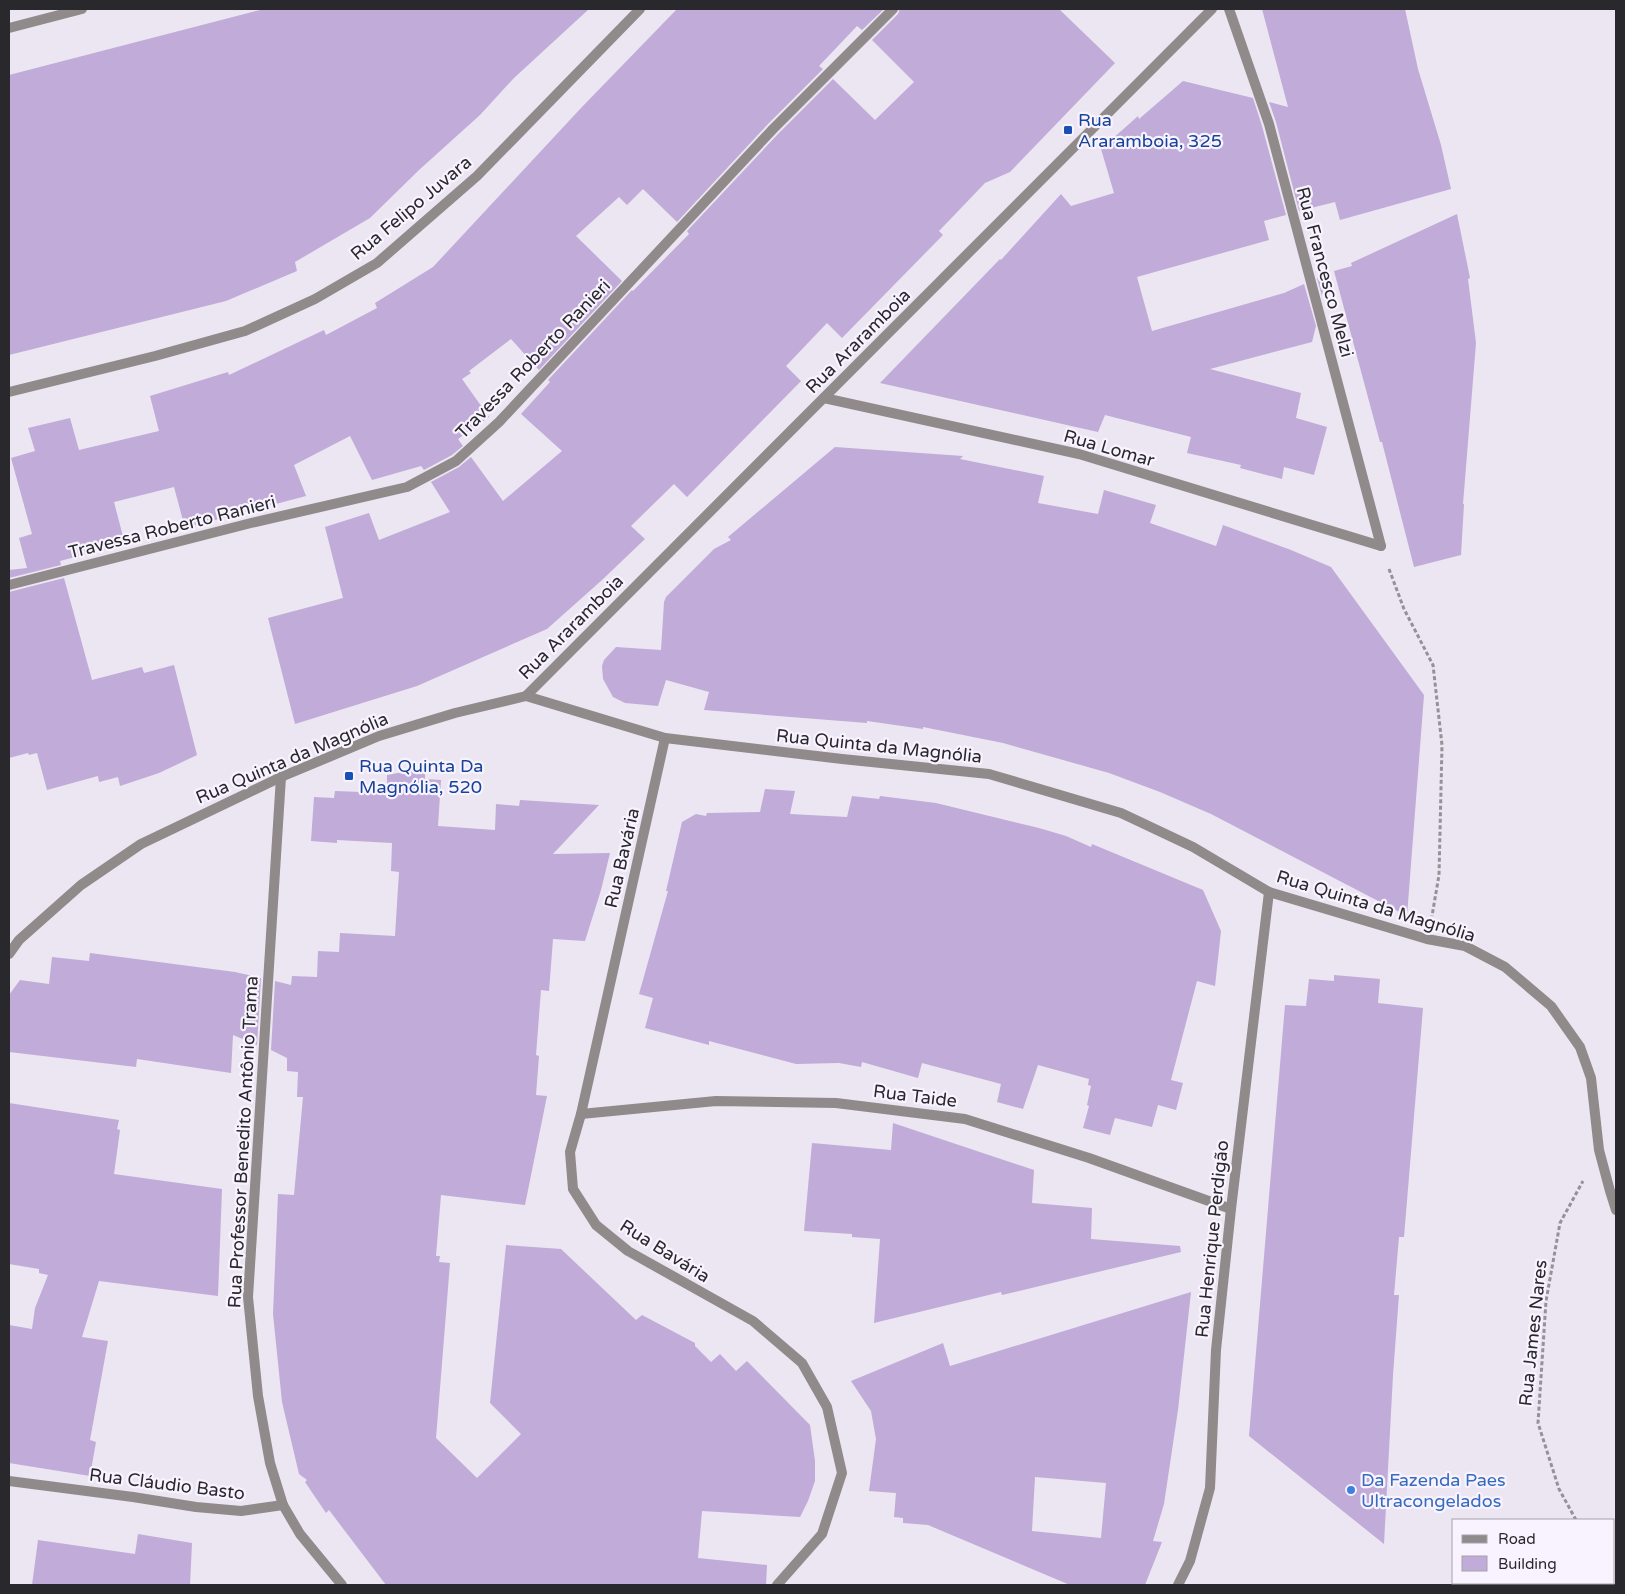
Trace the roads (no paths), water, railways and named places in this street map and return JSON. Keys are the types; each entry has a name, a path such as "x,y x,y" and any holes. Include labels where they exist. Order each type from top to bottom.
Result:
{"street":[{"path":"9,28 82,9"},
{"name":"Rua Felipo Juvara","path":"9,392 155,356 245,331 316,299 377,263 477,176 640,9"},
{"name":"Travessa Roberto Ranieri","path":"9,585 251,523 407,487 456,461 499,422 774,129 893,9"},
{"name":"Rua Araramboia","path":"526,696 1212,9"},
{"name":"Rua Francesco Melzi","path":"1229,9 1269,124 1381,546"},
{"name":"Rua Lomar","path":"824,398 1079,454 1381,546"},
{"name":"Rua Quinta da Magnólia","path":"9,954 19,940 81,885 141,844 281,777 379,736 526,696 665,738 989,774 1121,813 1193,847 1269,892 1428,939 1465,946 1505,967 1552,1006 1580,1047 1590,1078 1599,1150 1616,1210"},
{"name":"Rua Bavária","path":"665,738 581,1114 570,1152 574,1189 596,1225 628,1251 753,1322 802,1363 827,1407 842,1473 822,1534 777,1585"},
{"name":"Rua Professor Benedito Antônio Trama","path":"281,777 248,1296 258,1396 270,1464 283,1505"},
{"name":"Rua Henrique Perdigão","path":"1178,1585 1190,1561 1210,1488 1216,1350 1269,892"},
{"name":"Rua Taide","path":"581,1114 716,1101 836,1104 965,1119 1089,1158 1231,1209"},
{"name":"Rua Cláudio Basto","path":"9,1481 196,1507 241,1511 283,1505"},
{"path":"283,1505 300,1534 342,1585"}],"place":[{"name":"Rua Araramboia, 325","path":"1068,130"},
{"name":"Rua Quinta Da Magnólia, 520","path":"349,776"},
{"name":"Da Fazenda Paes Ultracongelados","path":"1351,1490"}]}
